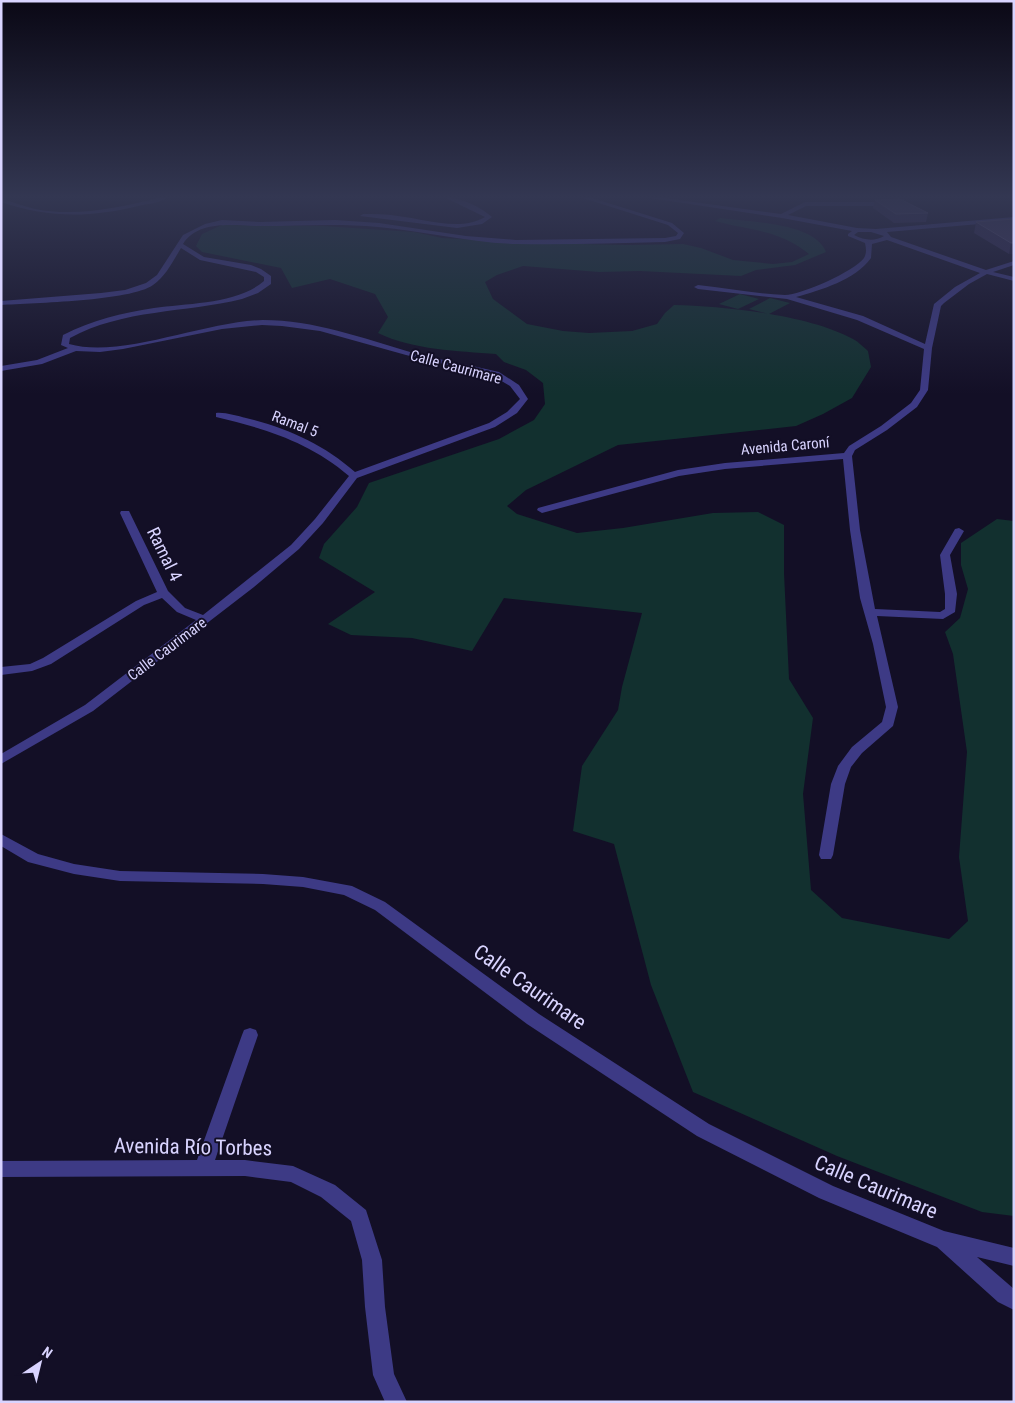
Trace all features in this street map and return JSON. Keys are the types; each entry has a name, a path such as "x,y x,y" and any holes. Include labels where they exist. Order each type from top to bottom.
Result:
{"street":[{"path":"1,303 101,295 140,288 149,285 160,276 167,263"},
{"path":"73,349 64,345 66,338 78,329 102,320 229,300 262,288 268,282 268,276 263,272 226,263"},
{"path":"788,297 842,277 862,263"},
{"path":"961,263 1014,279"},
{"name":"Avenida Caroní","path":"542,510 678,473 725,466 847,456 852,448 884,428 914,405 924,390 928,348 937,306 941,301 954,290 986,272 1013,263"},
{"path":"698,287 788,297 834,308 928,348"},
{"name":"Calle Caurimare","path":"3,757 89,708 205,620 296,547 354,476 472,434 519,408 524,399 520,390 496,374 395,350 336,331 285,323 238,324 109,349 88,351 73,349"},
{"path":"1,370 39,362 73,349"},
{"name":"Ramal 5","path":"219,415 268,427 306,442 337,460 354,476"},
{"path":"826,855 838,784 845,766 857,750 888,723 892,707 879,644 870,612 855,530 847,456"},
{"name":"Ramal 4","path":"125,513 163,594 181,610 205,620"},
{"path":"870,612 943,616 951,610 951,594 945,555 958,531"},
{"path":"1,671 32,667 47,661 140,602 163,594"},
{"name":"Calle Caurimare","path":"1,839 33,858 83,870 120,876 263,879 303,882 347,890 380,906 533,1019 703,1130 826,1192 943,1240 1014,1257"},
{"path":"202,1168 250,1035"},
{"name":"Avenida Río Torbes","path":"1,1169 245,1168 293,1174 328,1191 359,1216 372,1260 375,1307 384,1375 396,1402"},
{"path":"943,1240 1005,1295 1014,1300"}],"green space":[{"path":"259,263 799,263 756,270 741,276 640,271 599,272 523,266 497,275 485,282 493,299 527,324 563,331 589,333 632,331 657,324 674,305 717,307 766,313 814,324 853,339 868,351 871,367 852,398 796,426 618,445 526,490 507,506 517,514 577,533 623,528 713,513 758,512 784,525 784,573 789,679 813,718 803,794 811,890 842,918 949,939 968,921 959,857 967,752 953,654 945,632 960,618 968,589 961,565 961,543 997,519 1014,521 1014,1216 982,1212 837,1156 693,1092 651,985 614,844 573,831 582,766 618,710 622,687 642,613 504,598 472,651 412,638 351,635 328,624 375,592 319,558 324,544 357,507 369,483 499,439 534,420 545,404 543,383 526,370 504,362 496,354 451,351 392,339 378,333 388,317 375,294 330,279 292,288 281,268"},
{"path":"740,294 759,299 738,309 719,304"},
{"path":"770,298 790,303 769,314 749,309"}]}
